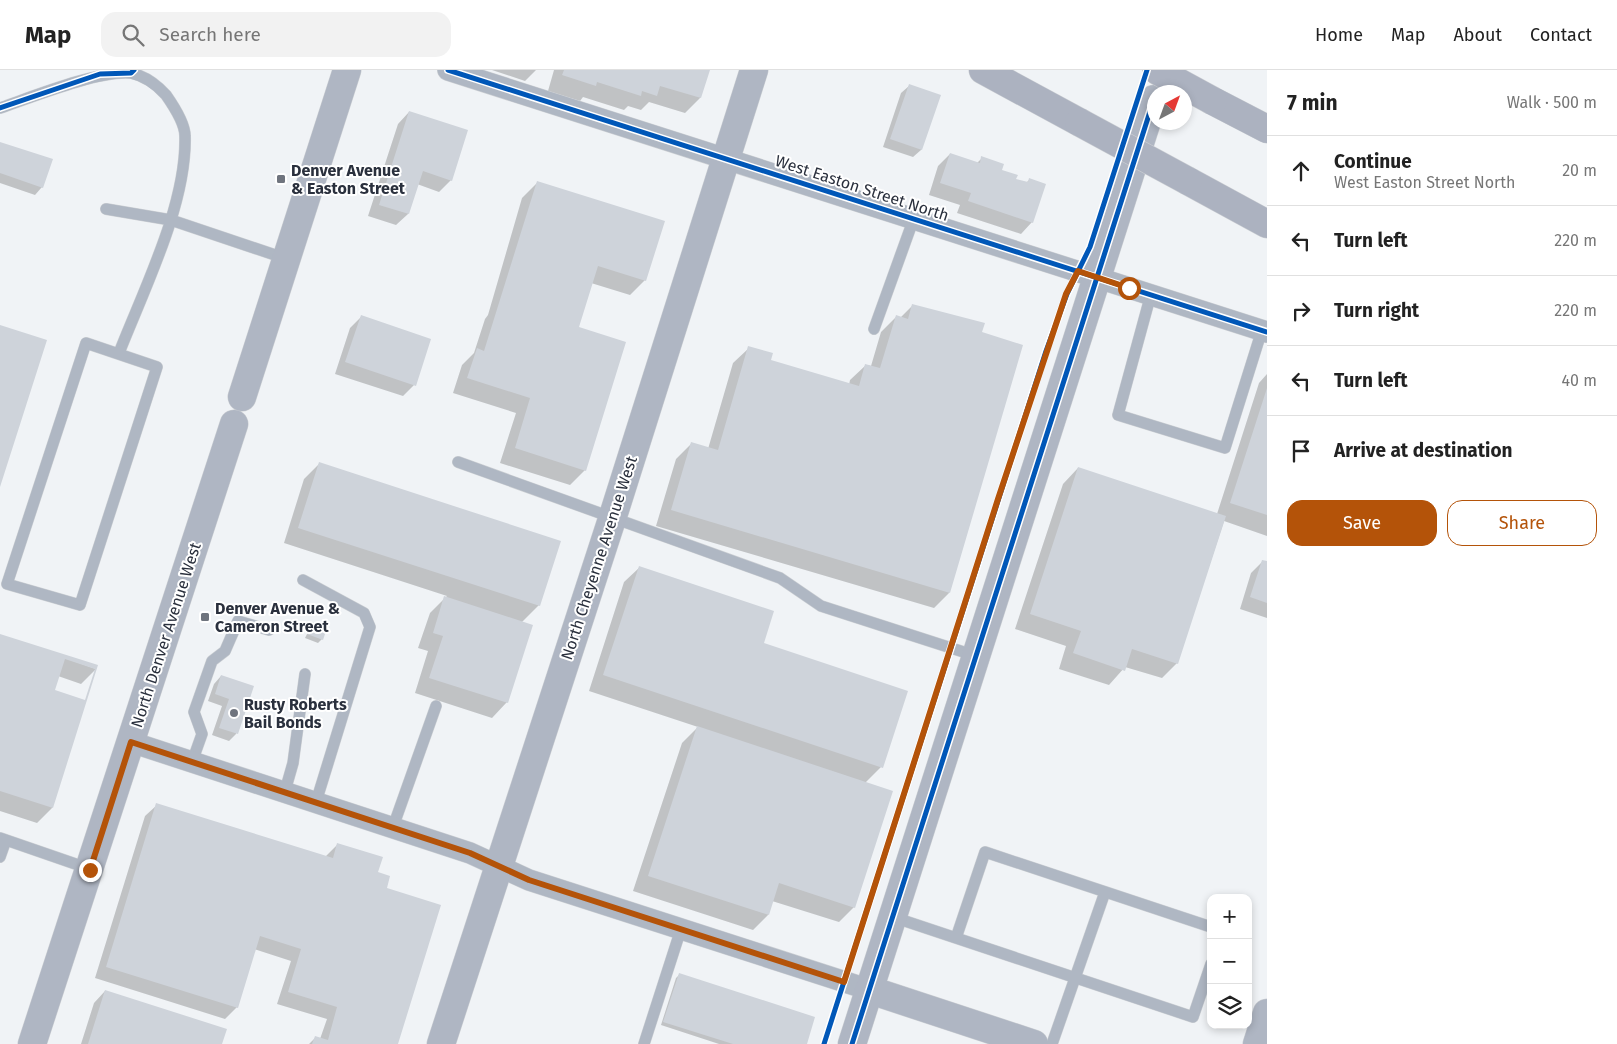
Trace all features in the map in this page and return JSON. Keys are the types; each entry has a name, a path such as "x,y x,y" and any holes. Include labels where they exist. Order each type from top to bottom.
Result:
{"highway":[{"path":"983,70 1267,224"},
{"path":"1156,70 1267,129"}],"street":[{"path":"242,397 347,70"},
{"name":"West Easton Street North","path":"448,70 1265,331"},
{"name":"North Cheyenne Avenue West","path":"441,1044 613,516 754,70"},
{"path":"1159,85 1164,70"},
{"path":"852,1044 1147,121"},
{"name":"North Denver Avenue West","path":"32,1044 234,424"},
{"path":"131,742 470,853 529,880 1034,1044"},
{"path":"1257,1044 1267,1013"}],"lane":[{"path":"0,108 100,74 131,73 157,85 172,104 185,134 183,167 171,220 119,353"},
{"path":"106,209 171,220 287,259"},
{"path":"874,329 914,218"},
{"path":"1151,294 1118,415 1224,448 1265,331"},
{"path":"86,343 119,353 157,366 80,605 7,584 86,343"},
{"path":"458,462 613,516 780,578 821,606 976,656"},
{"path":"303,580 364,613 370,627 316,802"},
{"path":"192,762 202,734 194,712 212,661 225,651 238,621 269,630"},
{"path":"285,791 293,763 305,674"},
{"path":"393,827 436,706"},
{"path":"0,856 3,839 90,870"},
{"path":"956,938 985,852 1207,926"},
{"path":"1052,1044 1105,892"},
{"path":"893,917 1193,1017 1207,976"},
{"path":"644,1044 681,929"}],"building":[{"path":"564,70 710,70 701,98 660,86 657,96 642,91 641,96 597,82 596,86 562,75"},
{"path":"909,84 941,95 922,150 890,139"},
{"path":"409,111 468,130 452,181 423,171 409,214 379,205"},
{"path":"0,142 53,159 43,188 0,173"},
{"path":"950,153 980,163 981,156 1004,164 1002,170 1018,175 1016,179 1028,182 1029,178 1046,184 1033,223 968,201 971,193 940,183"},
{"path":"537,181 665,221 646,281 598,266 579,327 626,342 586,471 515,448 530,398 467,378 477,348 484,351"},
{"path":"912,304 985,323 982,332 1023,345 950,593 671,510 691,442 718,450 748,346 773,353 771,360 859,386 865,364 880,368 896,315 908,319"},
{"path":"361,315 431,339 416,386 345,362"},
{"path":"0,325 47,340 0,487"},
{"path":"1267,388 1267,515 1230,503"},
{"path":"319,462 561,541 540,606 298,528"},
{"path":"1078,467 1226,516 1178,664 1132,649 1125,671 1073,653 1081,631 1030,614"},
{"path":"1262,560 1267,561 1267,603 1250,597"},
{"path":"639,566 774,611 764,643 908,691 883,768 603,675"},
{"path":"444,596 533,625 508,703 429,678 443,636 433,633"},
{"path":"312,622 327,628 323,640 307,634"},
{"path":"0,634 98,665 53,808 0,791","holes":["65,659 95,669 85,700 55,690"]},
{"name":"Rusty Roberts Bail Bonds","path":"221,675 254,686 238,734 219,728 229,699 215,694"},
{"path":"697,726 893,791 855,908 779,883 769,915 648,876"},
{"path":"156,803 333,858 337,843 383,857 378,872 390,876 387,888 441,905 398,1044 312,1044 315,1036 328,1040 337,1007 288,992 301,949 260,936 238,1008 106,967"},
{"path":"679,973 815,1017 807,1044 733,1044 663,1022"},
{"path":"105,990 227,1029 222,1044 88,1044"}],"cycle path":[{"path":"0,108 100,74 131,73 134,70"},
{"path":"448,70 1267,332"},
{"path":"824,1044 1046,351 1067,294 1090,247 1147,70"},
{"path":"852,1044 1147,121"}],"place":[{"name":"Denver Avenue & Easton Street","path":"281,179"},
{"name":"Denver Avenue & Cameron Street","path":"205,617"},
{"name":"Rusty Roberts Bail Bonds","path":"234,713"}],"route":[{"path":"90,870 131,742 470,853 529,880 844,982 998,499 1066,294 1078,271 1129,288"}]}
